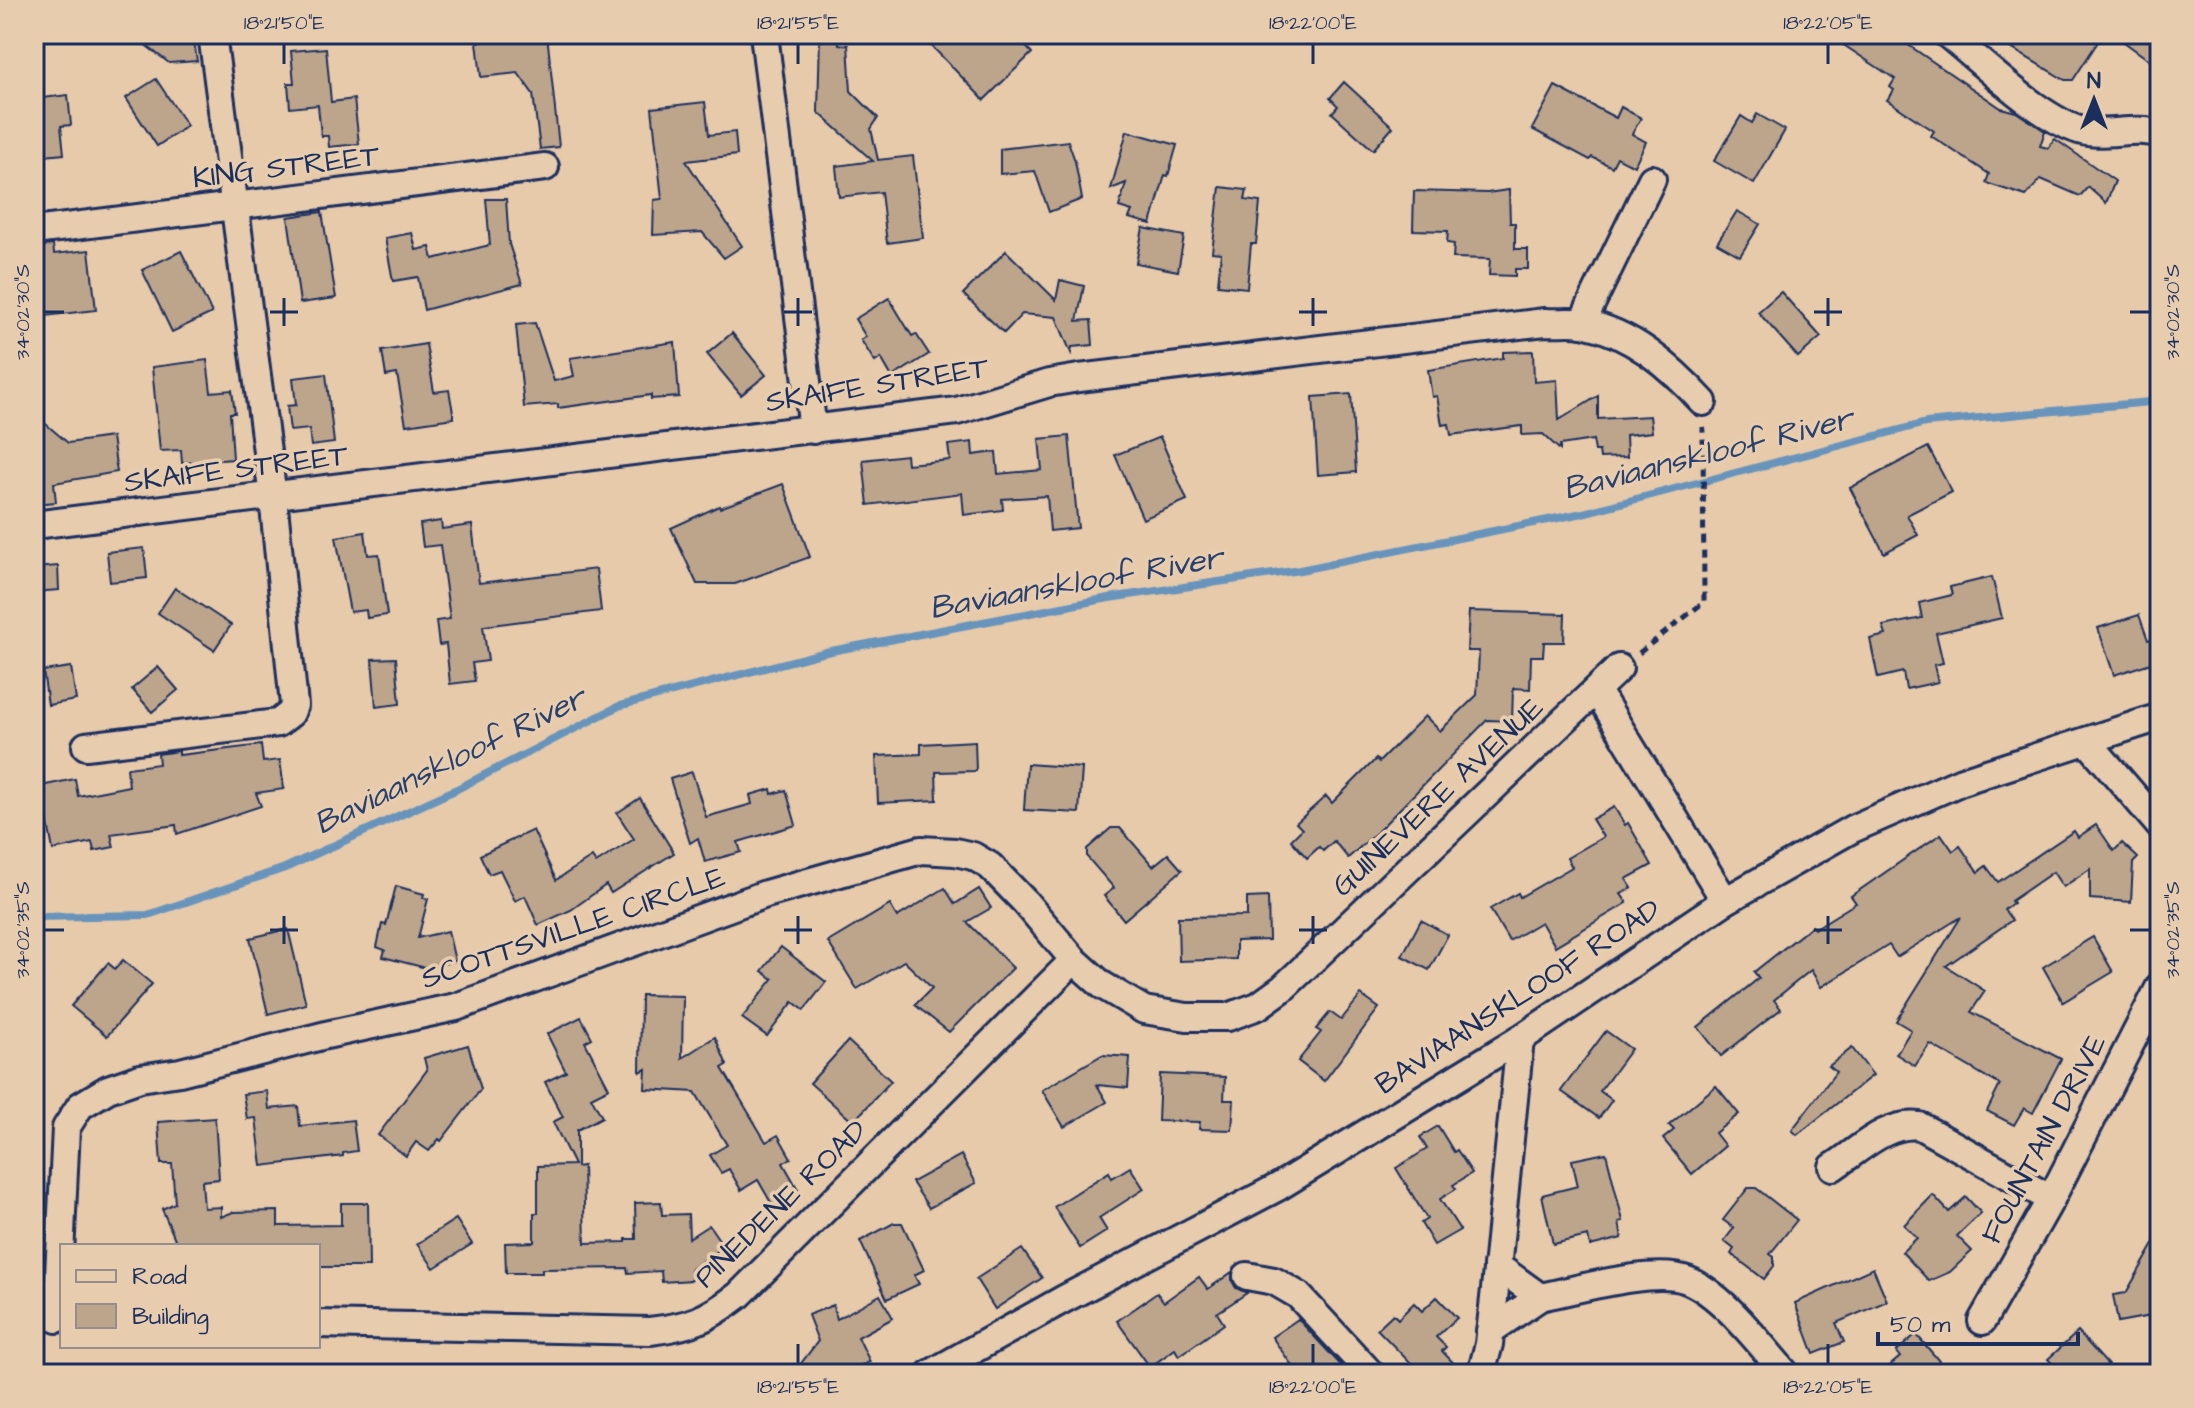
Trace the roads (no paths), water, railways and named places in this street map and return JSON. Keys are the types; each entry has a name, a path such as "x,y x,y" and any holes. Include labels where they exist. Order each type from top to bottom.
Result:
{"street":[{"path":"86,746 278,723 291,713 294,705 273,497 212,34"},
{"path":"764,34 813,430"},
{"path":"1947,34 2026,98 2079,130 2136,130 2160,134"},
{"name":"KING STREET","path":"34,231 545,167"},
{"path":"1582,323 1652,179"},
{"name":"SKAIFE STREET","path":"34,525 957,411 1049,383 1079,378 1545,322 1582,323 1614,334 1675,371 1703,402"},
{"name":"GUINEVERE AVENUE","path":"1074,960 1102,985 1144,1010 1187,1017 1228,1017 1258,1006 1294,977 1619,668"},
{"path":"1597,691 1725,901"},
{"name":"BAVIAANSKLOOF ROAD","path":"930,1374 1064,1299 1278,1187 1520,1039 1725,901 1852,829 1948,787 2160,717"},
{"path":"2087,741 2160,826"},
{"name":"SCOTTSVILLE CIRCLE","path":"51,1319 66,1128 80,1106 108,1089 140,1078 180,1072 326,1035 456,1007 766,894 921,850 973,856 990,866 1074,960"},
{"name":"PINEDENE ROAD","path":"320,1324 650,1331 683,1327 712,1316 739,1295 1074,960"},
{"name":"FOUNTAIN DRIVE","path":"1982,1321 2051,1199 2160,986"},
{"path":"1481,1374 1490,1331 1520,1039"},
{"path":"1833,1167 1888,1130 1909,1124 1920,1126 2051,1199"},
{"path":"1497,1266 1540,1297"},
{"path":"1247,1276 1274,1281 1298,1295 1371,1374"},
{"path":"1490,1331 1540,1297 1664,1276 1684,1279 1699,1286 1724,1307 1786,1374"}],"waterway":[{"name":"Baviaanskloof River","path":"34,917 148,915 285,868 457,789 619,706 826,652 1109,598 1300,570 1583,513 1926,423 2160,401"}]}
